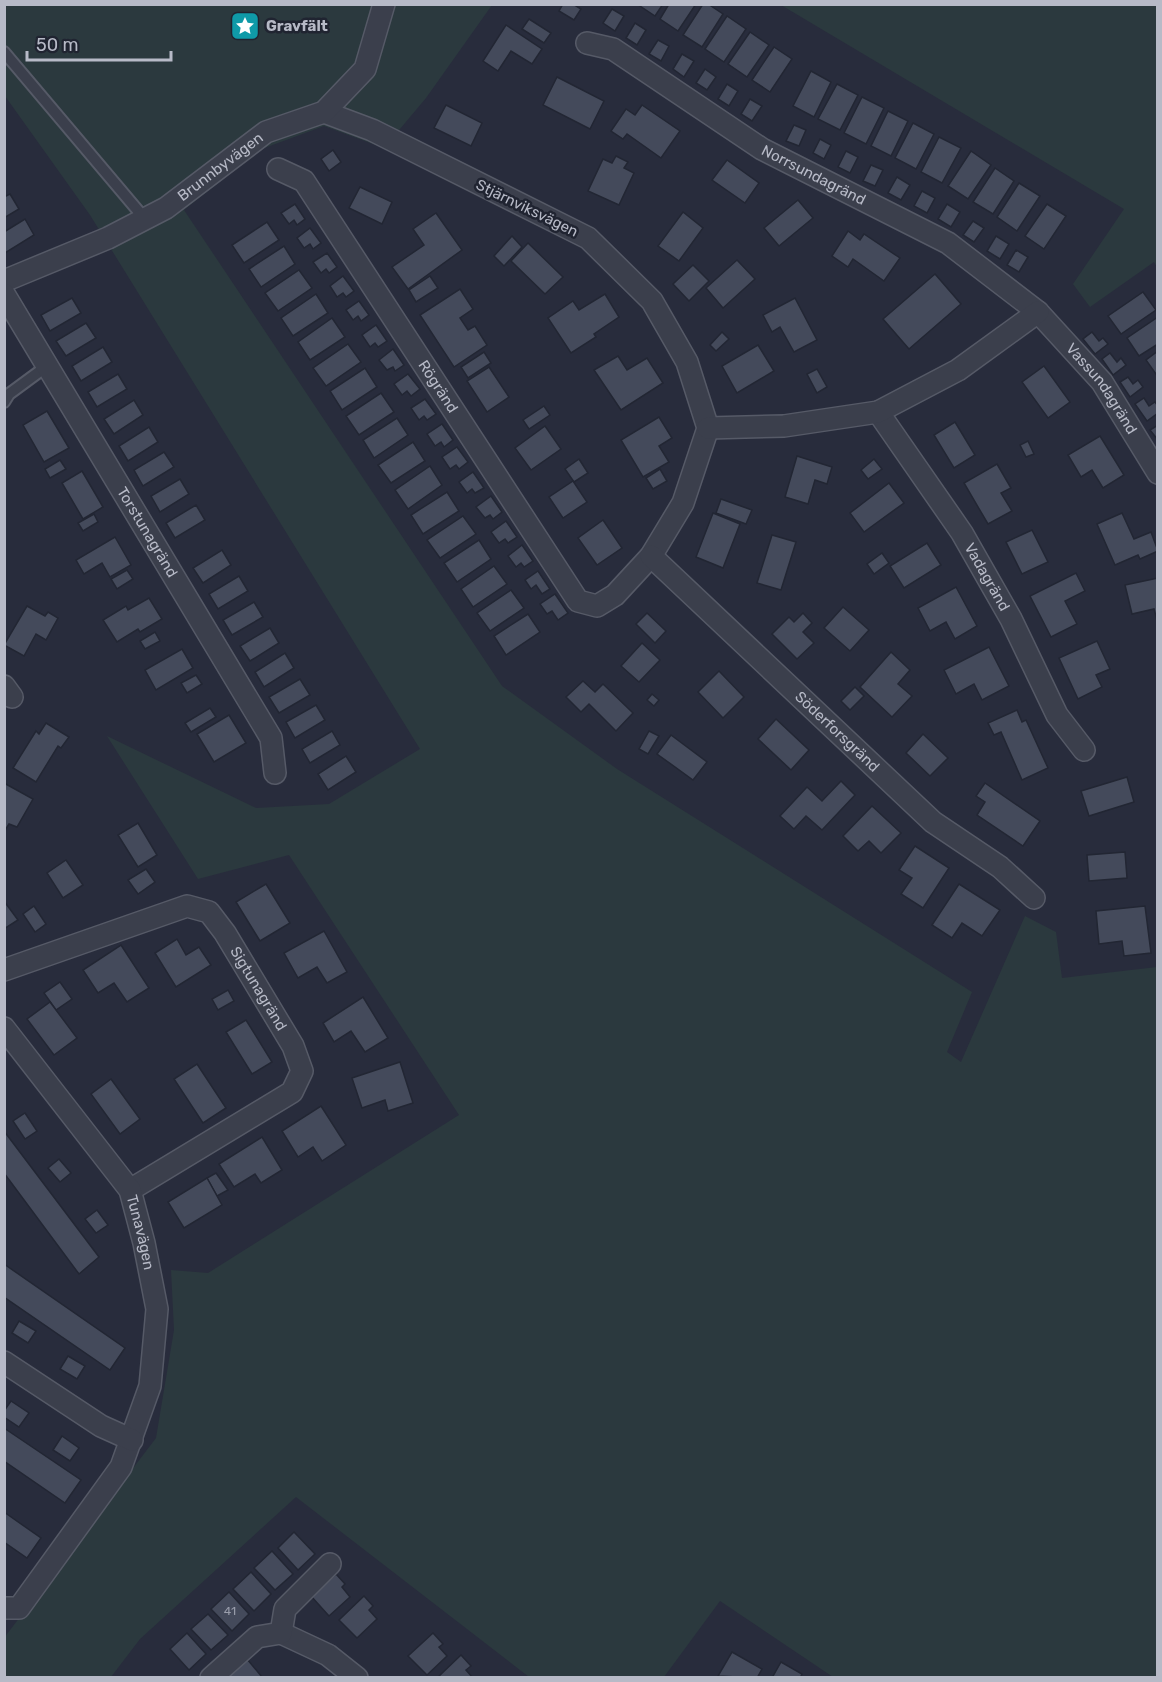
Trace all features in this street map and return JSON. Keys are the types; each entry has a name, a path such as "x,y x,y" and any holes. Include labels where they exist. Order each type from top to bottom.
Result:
{"street":[{"name":"Brunnbyvägen","path":"4,281 108,238 166,208 266,132 324,112 365,69 384,4"},
{"name":"Norrsundagränd","path":"587,43 613,49 762,149 948,243 1038,312"},
{"name":"Stjärnviksvägen","path":"324,112 372,130 588,238 652,301 687,362 708,428"},
{"name":"Rögränd","path":"278,169 304,181 578,601 597,606 615,595 651,556"},
{"name":"Torstunagränd","path":"4,294 271,738 275,773"},
{"path":"651,556 683,503 708,428 784,426 878,412 958,370 1038,312"},
{"name":"Vassundagränd","path":"1038,312 1102,382 1158,473"},
{"name":"Vadagränd","path":"878,412 962,533 1011,619 1057,715 1084,750"},
{"name":"Söderforsgränd","path":"651,556 933,822 1000,867 1034,897"},
{"name":"Sigtunagränd","path":"4,970 187,906 209,912 225,933 293,1046 302,1071 292,1092 130,1190"},
{"name":"Tunavägen","path":"4,1029 130,1190 144,1243 157,1309 150,1386 121,1467 19,1608 4,1608"},
{"path":"4,1362 101,1426 132,1440"},
{"path":"281,1633 285,1609 330,1564"},
{"path":"211,1677 257,1637 281,1633 328,1655 357,1677"}],"lane":[{"path":"4,52 145,219"},
{"path":"4,402 9,394 47,366"}],"shaded area":[{"path":"5,5 492,5 426,98 384,148 324,126 259,150 184,210 502,686 617,769 972,992 947,1052 961,1062 1025,916 1056,932 1062,978 1157,967 1157,1677 833,1677 720,1601 664,1677 529,1677 296,1497 140,1639 111,1677 5,1677 4,1638 156,1438 174,1330 171,1270 208,1273 459,1115 289,855 198,879 107,736 256,808 329,804 420,749 90,215 5,96"},
{"path":"781,5 1157,5 1157,267 1154,262 1090,307 1073,284 1124,209"}],"building":[{"path":"563,4 573,4 581,9 574,20 559,11"},
{"path":"637,4 663,4 655,16"},
{"path":"669,4 696,4 678,31 660,19"},
{"path":"703,4 708,4 723,14 702,47 683,35"},
{"path":"612,9 624,16 615,31 603,23"},
{"path":"727,16 746,29 724,62 705,49"},
{"path":"529,19 551,33 544,43 522,29"},
{"path":"635,23 646,30 637,45 626,38"},
{"path":"506,25 542,49 532,64 511,51 498,71 483,61"},
{"path":"750,32 769,45 747,77 728,64"},
{"path":"658,40 669,46 661,61 649,54"},
{"path":"774,47 792,59 770,92 752,80"},
{"path":"682,54 694,61 684,77 673,69"},
{"path":"705,69 716,77 707,90 696,83"},
{"path":"811,71 831,82 814,117 793,106"},
{"path":"557,77 604,101 590,129 543,105"},
{"path":"727,84 738,91 729,106 718,99"},
{"path":"837,84 858,95 840,130 818,119"},
{"path":"862,97 884,108 866,144 844,133"},
{"path":"750,99 762,106 752,121 741,114"},
{"path":"446,105 482,123 471,146 434,128"},
{"path":"642,105 680,131 661,158 627,134 623,139 611,131 626,109 635,115"},
{"path":"888,111 908,121 891,156 871,146"},
{"path":"913,123 934,134 916,169 895,158"},
{"path":"794,125 806,130 799,146 786,141"},
{"path":"939,137 961,148 942,183 921,172"},
{"path":"820,139 831,145 824,159 813,153"},
{"path":"333,150 341,162 329,171 321,159"},
{"path":"846,151 858,157 850,173 838,167"},
{"path":"971,151 991,165 968,199 948,186"},
{"path":"616,156 628,162 624,168 634,173 619,205 588,191 603,159 612,163"},
{"path":"727,160 759,183 745,203 712,180"},
{"path":"871,165 883,170 875,186 863,181"},
{"path":"995,168 1014,181 993,214 973,202"},
{"path":"897,177 910,185 901,200 888,193"},
{"path":"1019,183 1040,196 1017,231 997,217"},
{"path":"360,187 392,202 382,224 349,208"},
{"path":"922,191 935,198 927,213 914,206"},
{"path":"10,194 19,209 4,218 4,197"},
{"path":"798,200 813,218 779,246 764,228"},
{"path":"295,204 305,219 297,225 294,220 289,224 281,213"},
{"path":"947,204 960,212 951,227 938,219"},
{"path":"1047,204 1066,216 1044,249 1025,236"},
{"path":"683,212 703,228 679,261 658,246"},
{"path":"436,213 462,250 408,289 392,267 424,245 413,229"},
{"path":"25,219 34,235 5,253 4,232"},
{"path":"973,221 984,228 974,242 963,235"},
{"path":"267,222 279,240 244,263 232,245"},
{"path":"310,228 321,243 313,249 310,244 304,248 297,238"},
{"path":"848,231 860,240 864,234 900,258 884,281 853,259 848,267 832,256"},
{"path":"512,236 522,247 504,266 494,256"},
{"path":"996,236 1009,244 1000,259 987,251"},
{"path":"528,243 563,277 545,294 511,261"},
{"path":"284,246 295,264 261,287 249,269"},
{"path":"1016,250 1028,257 1019,272 1007,265"},
{"path":"327,253 337,267 329,273 326,269 321,273 313,262"},
{"path":"737,260 755,279 723,308 706,288"},
{"path":"693,265 709,281 689,301 673,284"},
{"path":"299,270 312,288 278,311 265,293"},
{"path":"935,274 961,304 909,349 883,319"},
{"path":"343,276 354,291 346,297 343,293 337,297 330,286"},
{"path":"430,276 438,288 416,302 409,290"},
{"path":"460,289 473,309 460,318 468,330 475,326 487,345 454,367 420,315"},
{"path":"1143,292 1156,310 1121,334 1108,316"},
{"path":"316,294 328,313 293,336 281,318"},
{"path":"605,294 619,317 594,334 596,337 571,353 548,318 573,301 579,310"},
{"path":"72,298 81,313 50,331 41,315"},
{"path":"795,298 817,340 794,352 780,327 772,332 763,315"},
{"path":"359,301 369,315 361,321 358,316 353,320 346,310"},
{"path":"1158,317 1158,344 1139,356 1127,338"},
{"path":"332,318 345,337 310,360 298,342"},
{"path":"86,323 96,338 66,356 56,341"},
{"path":"376,325 387,341 378,347 375,343 370,347 362,335"},
{"path":"722,332 729,339 716,351 710,345"},
{"path":"1092,332 1099,341 1103,338 1108,344 1095,354 1083,339"},
{"path":"348,344 361,362 326,386 313,368"},
{"path":"758,345 774,371 737,393 722,366"},
{"path":"103,347 112,362 81,381 72,366"},
{"path":"393,349 404,365 395,371 393,367 387,370 379,360"},
{"path":"1158,351 1158,377 1146,360"},
{"path":"484,352 491,363 468,378 461,367"},
{"path":"1110,353 1117,362 1121,358 1126,365 1113,375 1102,359"},
{"path":"618,356 627,370 647,358 663,383 621,410 594,370"},
{"path":"1044,366 1070,402 1048,418 1022,382"},
{"path":"489,367 509,397 487,412 467,381"},
{"path":"365,368 377,387 342,410 330,391"},
{"path":"817,369 827,387 817,393 807,374"},
{"path":"118,374 127,389 97,407 88,392"},
{"path":"408,374 420,389 411,396 407,391 402,395 394,384"},
{"path":"1128,377 1133,384 1138,380 1143,387 1130,397 1120,382"},
{"path":"381,393 394,412 359,435 346,416"},
{"path":"1144,398 1149,406 1155,402 1158,406 1158,413 1147,421 1135,404"},
{"path":"425,399 436,414 427,420 424,416 419,420 411,408"},
{"path":"134,400 143,415 114,434 104,419"},
{"path":"544,406 550,415 529,429 523,420"},
{"path":"47,411 69,448 44,462 23,425"},
{"path":"659,417 672,438 659,446 669,462 643,477 621,440"},
{"path":"397,418 408,435 374,458 363,440"},
{"path":"955,422 975,455 954,468 934,435"},
{"path":"442,424 453,440 444,447 441,442 435,446 427,434"},
{"path":"1158,425 1158,440 1150,430"},
{"path":"545,426 561,449 531,470 515,448"},
{"path":"149,427 158,442 128,461 119,446"},
{"path":"1100,436 1124,475 1103,488 1092,470 1081,477 1068,455"},
{"path":"1028,441 1034,454 1026,457 1020,445"},
{"path":"413,442 425,461 391,483 378,465"},
{"path":"457,447 468,462 459,469 456,465 450,469 442,457"},
{"path":"164,452 174,467 143,486 134,470"},
{"path":"797,456 832,467 827,484 815,480 808,504 785,497"},
{"path":"579,459 588,473 574,482 565,469"},
{"path":"874,459 882,469 868,479 861,470"},
{"path":"60,460 66,469 50,478 45,469"},
{"path":"997,464 1011,488 1001,493 1012,511 988,524 964,483"},
{"path":"430,466 442,485 408,509 395,490"},
{"path":"660,469 667,481 653,489 646,478"},
{"path":"82,471 103,507 83,519 62,483"},
{"path":"473,472 484,488 475,493 472,489 467,493 459,482"},
{"path":"180,479 189,494 160,512 151,496"},
{"path":"573,481 587,502 563,518 549,497"},
{"path":"889,483 904,503 864,532 850,513"},
{"path":"447,492 459,511 423,534 411,515"},
{"path":"491,496 502,512 493,519 490,515 485,518 476,507"},
{"path":"721,499 752,510 746,524 716,513"},
{"path":"196,505 205,520 175,538 166,523"},
{"path":"713,513 740,524 723,568 696,557"},
{"path":"1122,513 1134,539 1151,532 1158,551 1140,559 1138,555 1115,565 1097,524"},
{"path":"94,514 98,522 83,531 78,523"},
{"path":"463,516 476,534 440,558 427,540"},
{"path":"603,520 622,548 597,565 578,538"},
{"path":"506,521 517,537 508,543 505,539 499,543 491,532"},
{"path":"1032,530 1048,562 1022,574 1006,542"},
{"path":"772,535 796,542 781,590 757,583"},
{"path":"115,537 131,565 110,577 102,563 84,574 76,560"},
{"path":"479,540 491,559 457,582 444,563"},
{"path":"927,543 941,565 904,588 890,566"},
{"path":"522,545 533,561 524,567 521,563 516,567 508,556"},
{"path":"222,550 231,565 203,583 193,568"},
{"path":"882,553 889,563 874,574 867,564"},
{"path":"494,566 507,584 473,607 461,589"},
{"path":"127,570 133,579 117,589 111,579"},
{"path":"538,571 550,589 542,594 536,585 531,589 525,580"},
{"path":"1076,573 1085,591 1065,601 1077,624 1051,637 1030,596"},
{"path":"239,576 248,591 218,609 209,594"},
{"path":"1158,578 1158,624 1154,609 1132,614 1125,585"},
{"path":"956,587 977,626 955,639 946,622 930,631 918,608"},
{"path":"511,590 524,608 490,631 477,613"},
{"path":"555,594 568,613 558,620 552,611 547,614 540,604"},
{"path":"149,598 162,619 140,632 138,629 117,642 103,620 126,606 128,610"},
{"path":"254,602 263,617 232,635 223,620"},
{"path":"27,606 45,616 48,612 58,618 46,640 36,634 24,656 4,645"},
{"path":"843,607 869,630 850,651 824,628"},
{"path":"647,613 666,631 655,643 636,624"},
{"path":"803,613 812,623 803,632 814,643 797,659 772,634 789,617 794,622"},
{"path":"528,614 540,632 506,655 494,636"},
{"path":"270,628 279,643 250,661 240,646"},
{"path":"155,632 160,641 145,649 140,641"},
{"path":"1097,641 1110,669 1096,675 1102,687 1078,699 1059,658"},
{"path":"642,643 660,660 639,682 621,666"},
{"path":"989,647 1009,686 982,700 974,684 956,694 944,670"},
{"path":"182,649 193,668 156,690 145,670"},
{"path":"891,652 910,670 898,684 912,696 892,717 860,687"},
{"path":"285,653 294,668 264,687 255,672"},
{"path":"719,671 744,697 723,718 698,692"},
{"path":"196,675 202,684 187,693 181,683"},
{"path":"300,679 310,695 279,713 269,697"},
{"path":"583,681 595,692 603,684 633,713 616,731 589,704 581,712 566,697"},
{"path":"855,687 864,696 850,710 841,701"},
{"path":"652,694 659,700 654,706 647,700"},
{"path":"316,705 325,720 295,738 286,722"},
{"path":"210,708 216,717 191,732 185,723"},
{"path":"1017,710 1022,722 1026,720 1048,768 1022,780 1001,732 994,735 988,723"},
{"path":"229,715 246,743 214,762 197,734"},
{"path":"776,719 809,750 791,770 758,739"},
{"path":"46,723 69,737 61,748 58,746 36,782 13,768 36,731 39,734"},
{"path":"332,731 340,745 310,763 302,749"},
{"path":"649,731 659,736 648,754 639,749"},
{"path":"923,734 948,758 930,776 906,753"},
{"path":"671,735 707,762 693,780 657,754"},
{"path":"346,756 356,772 328,790 318,774"},
{"path":"1127,777 1134,802 1089,816 1081,791"},
{"path":"841,781 855,795 822,830 806,816 794,829 780,816 807,787 822,801"},
{"path":"4,783 33,799 17,827 9,824 4,832"},
{"path":"985,783 1040,821 1023,846 977,815 985,802 976,796"},
{"path":"872,806 901,833 881,853 869,841 858,851 843,836"},
{"path":"138,823 157,855 138,867 118,835"},
{"path":"915,846 949,868 923,908 901,894 912,878 899,870"},
{"path":"1125,852 1127,878 1089,881 1087,855"},
{"path":"66,860 83,885 63,898 47,873"},
{"path":"146,869 155,882 138,894 128,880"},
{"path":"266,884 290,923 260,941 236,902"},
{"path":"959,884 1000,910 982,936 962,923 952,938 932,925"},
{"path":"4,901 18,920 4,929"},
{"path":"34,906 46,924 35,932 23,914"},
{"path":"1145,906 1151,953 1124,956 1122,941 1099,944 1096,911"},
{"path":"324,931 347,972 327,983 317,967 298,978 284,953"},
{"path":"177,939 186,955 199,947 211,965 176,987 155,953"},
{"path":"121,945 149,988 127,1002 114,983 98,993 83,970"},
{"path":"60,982 72,999 56,1010 44,993"},
{"path":"228,990 234,1001 218,1010 212,999"},
{"path":"363,997 388,1038 365,1052 351,1031 334,1042 323,1023"},
{"path":"50,1002 77,1038 54,1055 27,1019"},
{"path":"246,1020 272,1062 252,1074 226,1032"},
{"path":"400,1062 413,1103 388,1111 385,1100 362,1108 352,1078"},
{"path":"197,1064 226,1108 203,1123 174,1079"},
{"path":"111,1079 140,1119 120,1134 91,1094"},
{"path":"321,1106 346,1145 322,1161 313,1147 298,1157 282,1131"},
{"path":"25,1113 37,1131 25,1139 13,1121"},
{"path":"4,1131 99,1257 79,1274 4,1173"},
{"path":"262,1137 282,1170 261,1183 255,1174 234,1187 219,1164"},
{"path":"59,1159 71,1173 60,1182 48,1168"},
{"path":"216,1173 228,1190 217,1196 207,1178"},
{"path":"207,1178 222,1205 184,1228 168,1202"},
{"path":"97,1210 108,1225 96,1233 85,1219"},
{"path":"4,1264 125,1348 110,1370 4,1297"},
{"path":"19,1321 36,1331 28,1343 12,1333"},
{"path":"68,1356 85,1366 77,1379 60,1369"},
{"path":"11,1401 29,1413 19,1427 4,1417 4,1411"},
{"path":"4,1428 81,1480 65,1503 4,1461"},
{"path":"62,1436 79,1448 70,1461 53,1450"},
{"path":"4,1512 41,1538 27,1558 4,1542"},
{"path":"294,1532 315,1554 298,1570 278,1548"},
{"path":"272,1551 293,1574 275,1590 254,1568"},
{"path":"251,1572 271,1594 254,1611 233,1589"},
{"path":"336,1574 345,1584 342,1587 350,1597 329,1616 311,1596"},
{"path":"229,1592 249,1614 232,1631 211,1609"},
{"path":"364,1596 373,1606 369,1610 377,1619 357,1638 339,1620"},
{"path":"208,1614 228,1635 211,1650 191,1629"},
{"path":"187,1633 206,1654 189,1670 170,1649"},
{"path":"433,1633 443,1644 439,1647 447,1656 427,1675 408,1656"},
{"path":"732,1652 762,1669 757,1678 718,1676"},
{"path":"461,1655 471,1666 466,1670 473,1678 437,1678"},
{"path":"247,1659 262,1677 226,1678"},
{"path":"781,1662 802,1674 800,1678 772,1678"}],"place":[{"name":"Gravfält","path":"245,26"}]}
